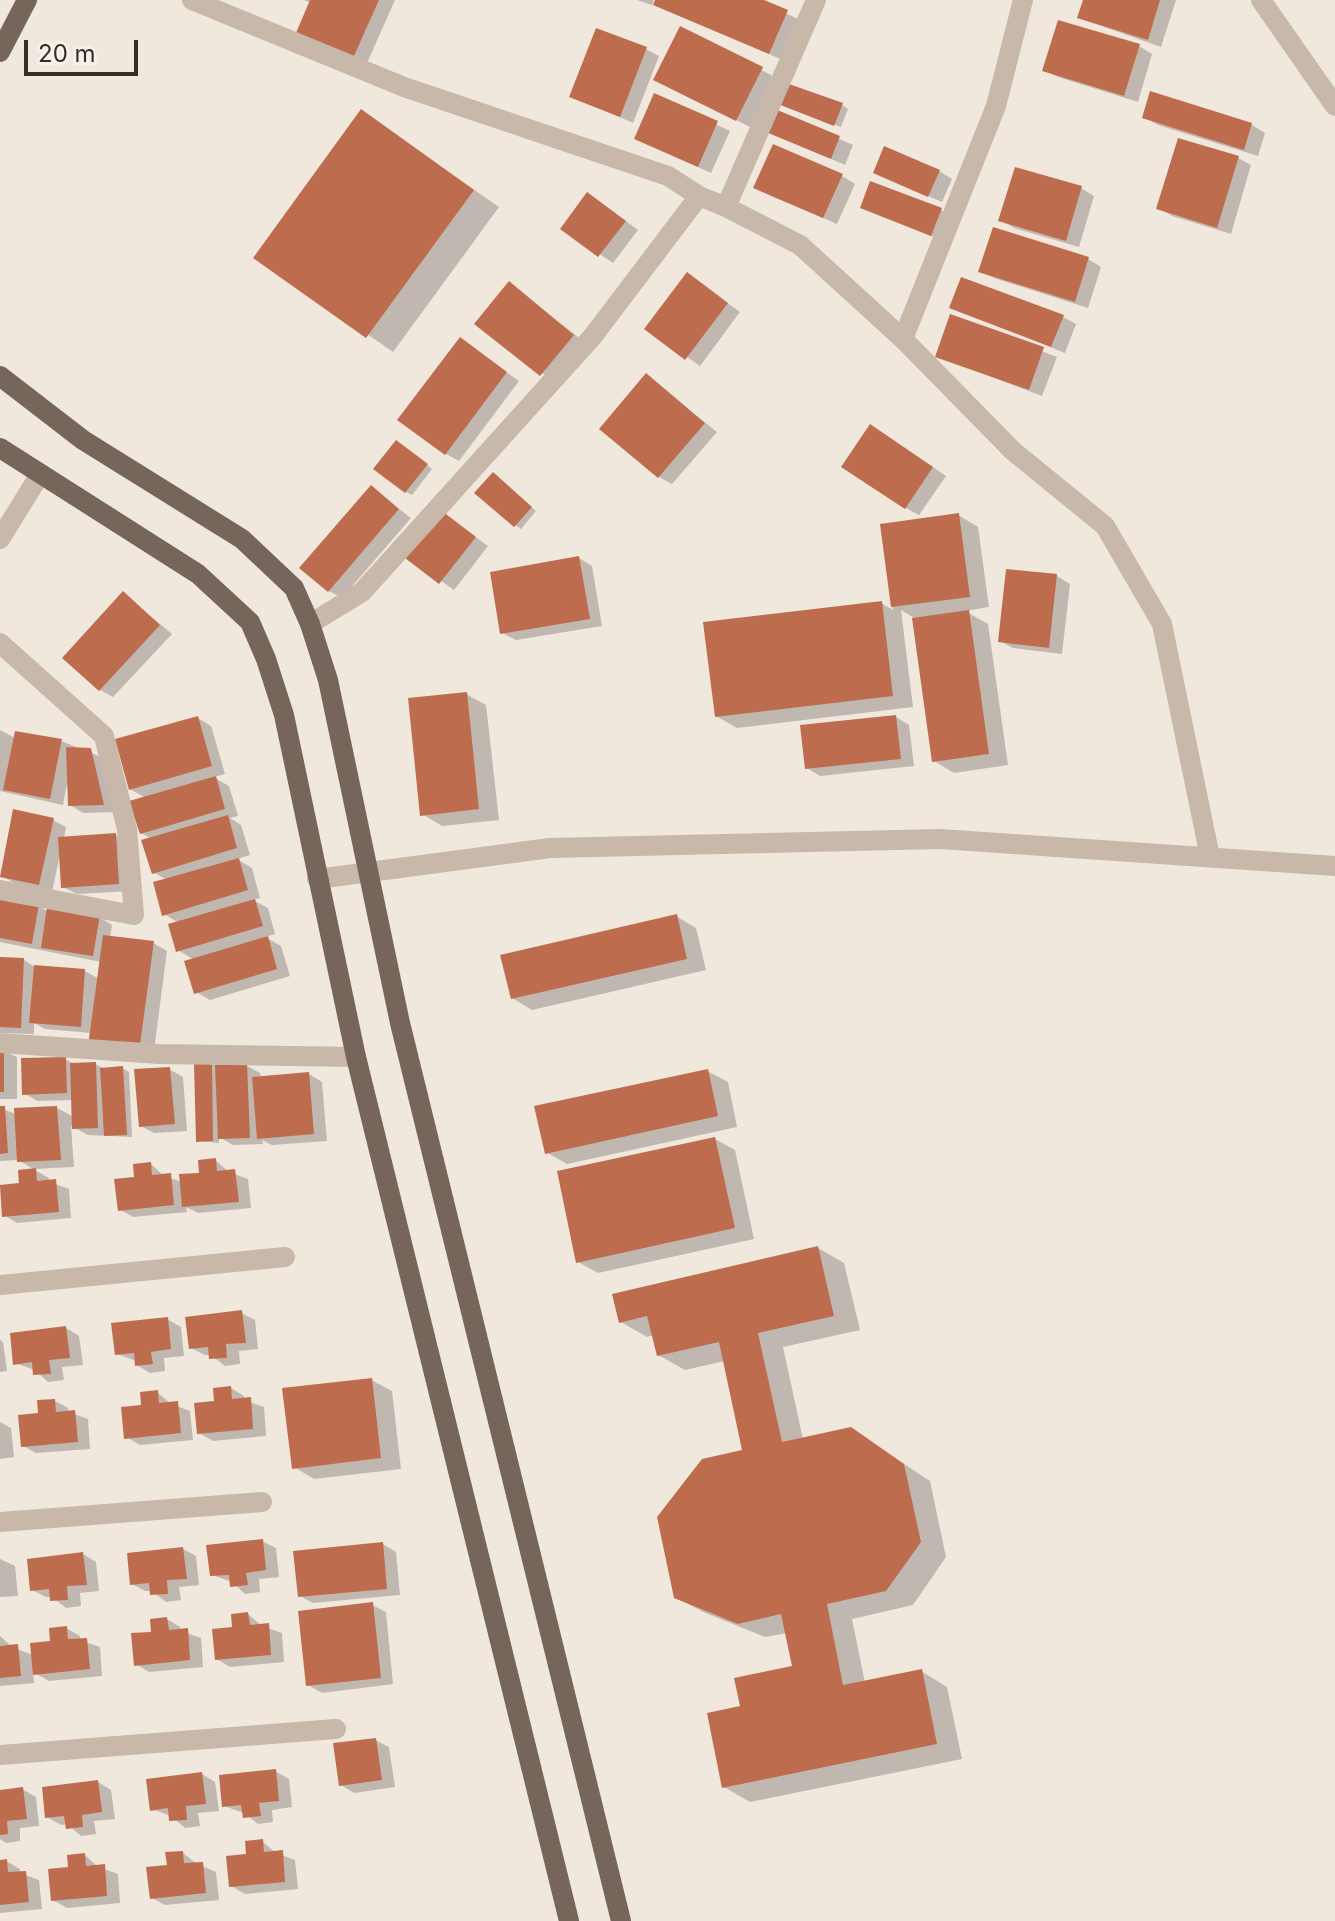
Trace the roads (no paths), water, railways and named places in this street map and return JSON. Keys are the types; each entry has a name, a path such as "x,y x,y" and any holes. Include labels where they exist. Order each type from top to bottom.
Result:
{"main road":[{"path":"0,52 27,0"},
{"path":"0,376 83,440 242,539 294,588 310,624 328,680 400,1023 621,1921"},
{"path":"0,448 39,476 198,574 250,622 284,715 356,1057 569,1921"}],"street":[{"path":"192,0 404,87 668,176 699,196 800,245 903,339 1013,451 1105,526 1162,624 1210,857"},
{"path":"726,207 816,0"},
{"path":"903,339 996,106 1023,0"},
{"path":"1261,0 1335,106"},
{"path":"310,624 362,592 373,580 593,336 699,196"},
{"path":"0,539 39,476"},
{"path":"0,643 104,736 127,829 134,915 0,890"},
{"path":"317,879 550,848 940,839 1335,866"},
{"path":"0,1043 159,1054 356,1057"},
{"path":"0,1285 285,1257"},
{"path":"0,1522 262,1502"},
{"path":"0,1755 336,1729"}]}
